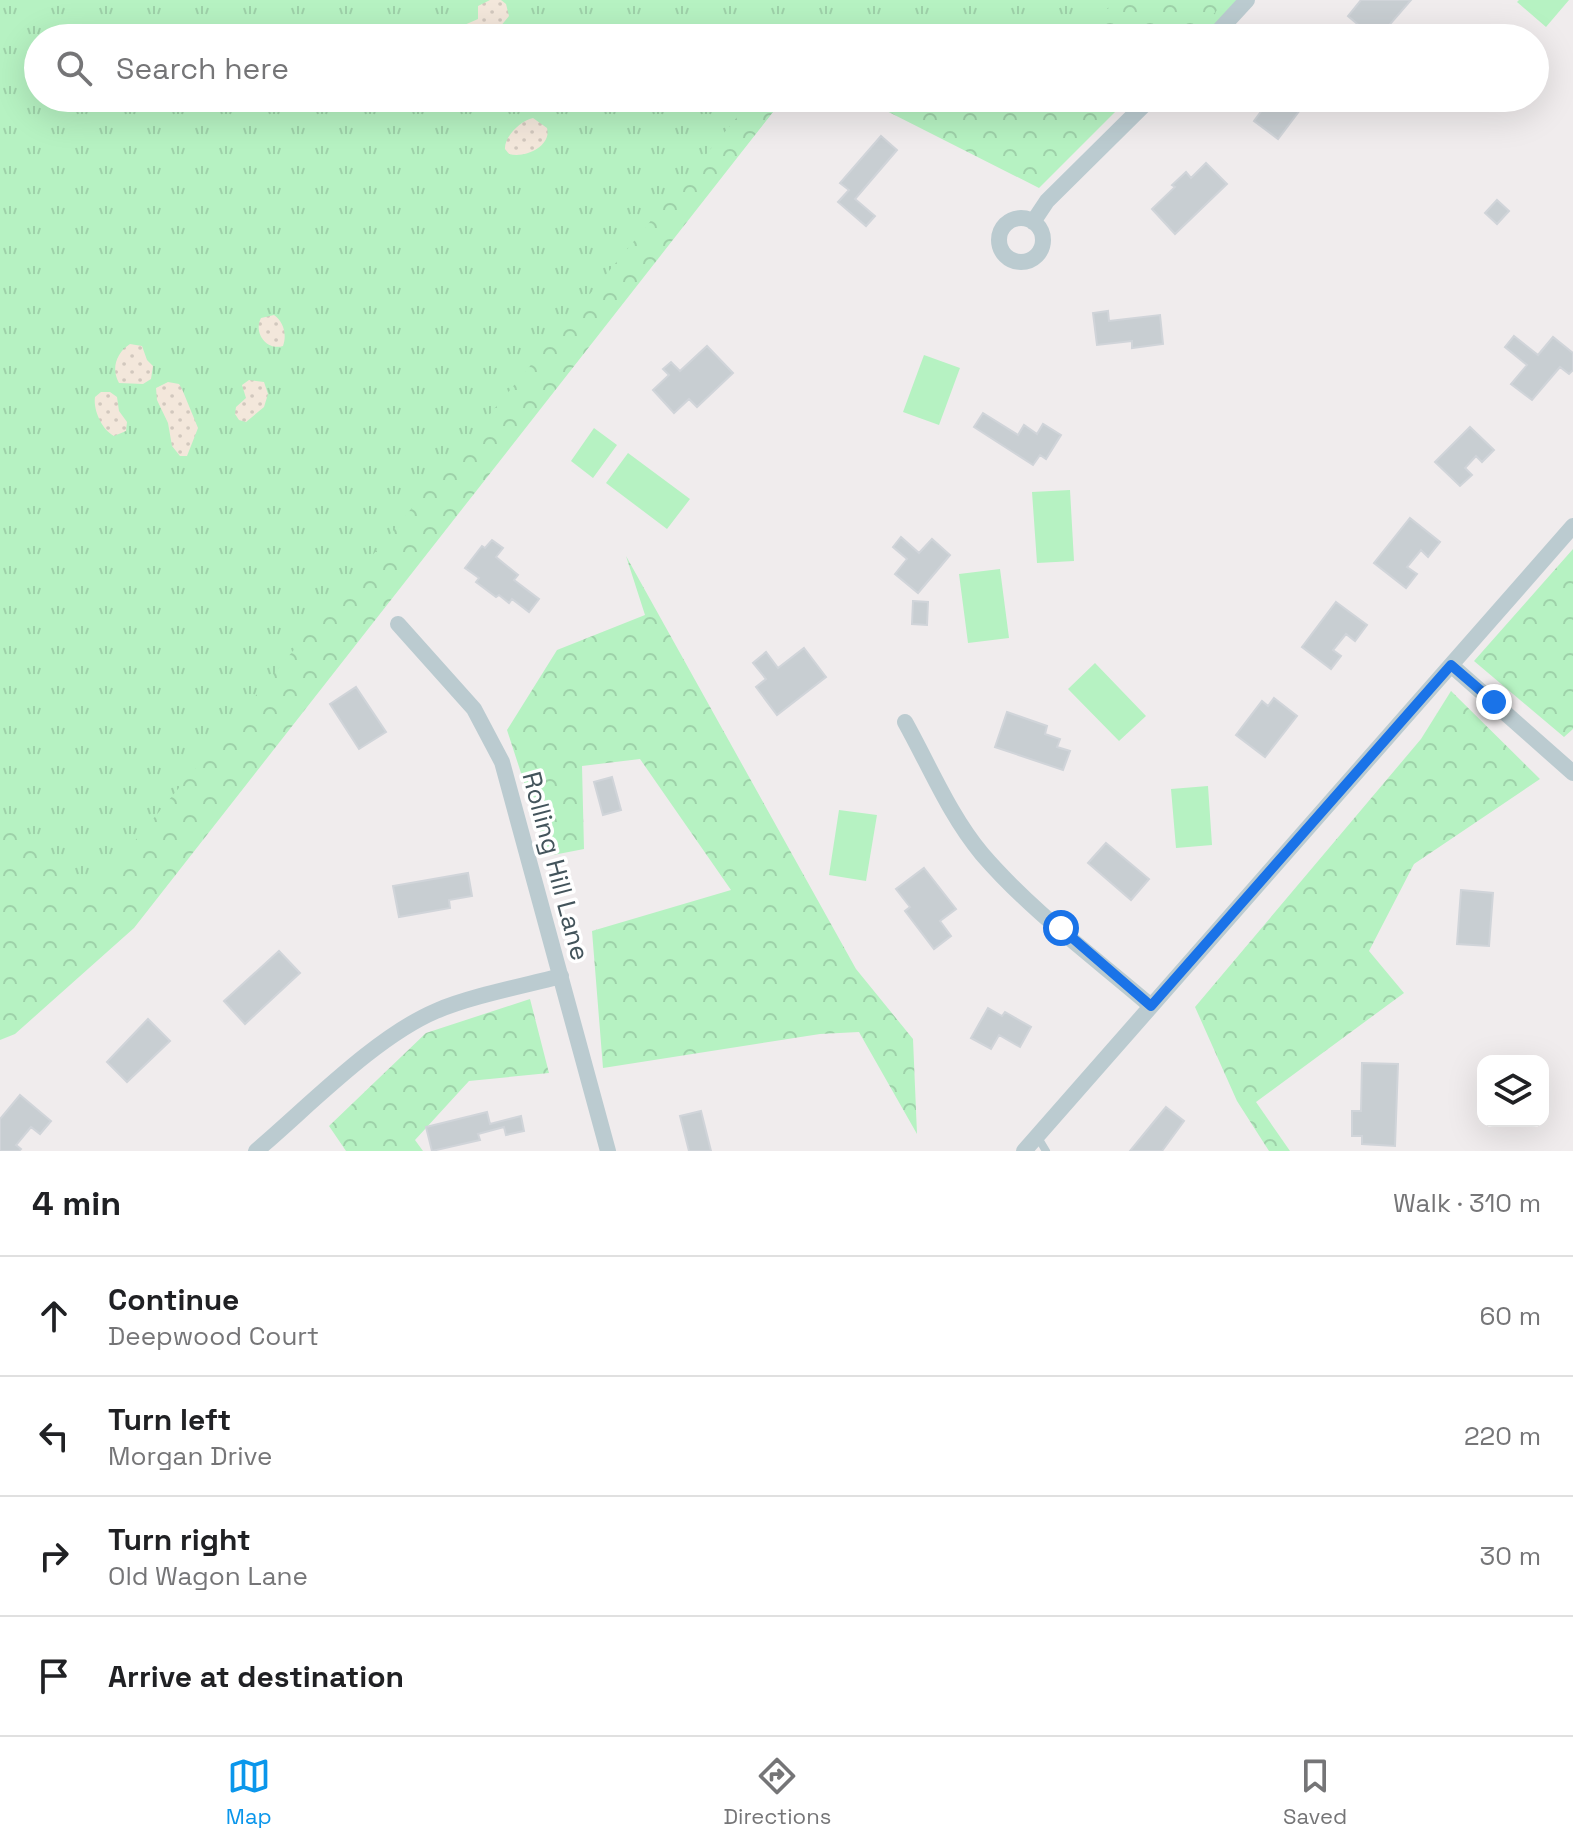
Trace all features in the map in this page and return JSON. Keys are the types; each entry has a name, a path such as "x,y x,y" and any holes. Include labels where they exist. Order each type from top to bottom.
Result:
{"street":[{"path":"1225,24 1247,0"},
{"path":"1033,222 1047,201 1137,112"},
{"path":"1024,1151 1041,1144 1151,1006 1573,526"},
{"name":"Rolling Hill Lane","path":"398,624 474,709 502,762 608,1151"},
{"path":"1451,665 1573,773"},
{"path":"905,722 980,852 1016,889 1151,1006"},
{"path":"256,1151 372,1051 416,1020 439,1009 561,976"}],"green space":[{"path":"0,0 1247,0 1225,24 24,24 24,112 773,112 114,938 0,856"},
{"path":"1122,0 1227,0 1204,24 1083,24"},
{"path":"1569,0 1549,24 1543,24 1517,2"},
{"path":"741,112 773,112 134,928 15,1034 0,1040 0,812 94,890"},
{"path":"889,112 1115,112 1039,188"},
{"path":"924,355 960,368 939,425 903,412"},
{"path":"594,428 617,445 593,478 571,461"},
{"path":"628,453 690,499 667,529 606,483"},
{"path":"1070,490 1074,561 1037,563 1032,492"},
{"path":"1573,549 1573,729 1564,737 1474,661"},
{"path":"626,556 856,969 913,1039 917,1134 859,1032 820,1034 603,1068 592,931 731,890 640,759 582,766 584,849 548,856 507,730 557,650 645,615"},
{"path":"1000,569 1009,638 968,643 959,574"},
{"path":"1095,663 1146,716 1119,741 1068,689"},
{"path":"1451,691 1540,779 1414,864 1369,951 1404,993 1256,1102 1290,1151 1269,1151 1237,1101 1195,1007 1421,739"},
{"path":"1208,786 1212,845 1176,848 1171,789"},
{"path":"839,810 877,815 866,881 829,875"},
{"path":"530,999 549,1073 469,1081 415,1140 423,1151 346,1151 329,1126 426,1033"}],"sand":[{"path":"490,0 501,0 506,4 509,16 502,24 467,24 478,19 478,6"},
{"path":"533,118 547,128 545,140 529,153 509,154 505,144 510,134 523,122"},
{"path":"274,315 284,329 283,346 272,346 260,335 261,318"},
{"path":"130,344 142,346 153,366 151,379 143,384 119,383 115,372 121,352"},
{"path":"249,380 264,382 268,394 264,407 246,422 239,420 235,414 236,407 246,398 242,385"},
{"path":"168,382 179,384 198,428 187,456 180,456 172,446 168,423 157,400 156,388"},
{"path":"101,392 110,392 117,397 119,411 127,422 126,431 114,436 102,424 95,402 95,397"}],"building":[{"path":"1361,0 1411,0 1390,24 1357,24 1348,16"},
{"path":"1261,112 1298,112 1278,139 1254,121"},
{"path":"881,136 897,150 855,199 875,216 866,226 838,202 849,190 840,183"},
{"path":"1206,163 1227,184 1175,234 1152,209 1186,172 1191,178"},
{"path":"1497,200 1509,211 1497,224 1485,213"},
{"path":"1108,311 1109,321 1160,315 1163,344 1132,348 1132,341 1097,345 1093,313"},
{"path":"1514,336 1538,355 1553,337 1573,353 1573,370 1569,374 1560,367 1532,400 1511,384 1527,365 1505,347"},
{"path":"707,346 733,373 697,407 689,399 674,413 653,390 669,375 663,369 671,362 680,371"},
{"path":"983,413 1018,435 1024,425 1037,434 1043,424 1061,435 1046,459 1040,455 1033,465 974,427"},
{"path":"1470,427 1494,450 1482,462 1476,456 1465,468 1472,475 1460,486 1435,462"},
{"path":"1410,518 1440,542 1428,557 1421,550 1407,567 1417,574 1406,588 1374,563"},
{"path":"901,537 919,553 932,539 950,555 918,593 895,574 907,559 893,547"},
{"path":"492,540 503,548 496,557 518,575 514,580 539,599 529,612 512,599 509,603 499,595 496,597 476,582 479,578 465,568 482,546 485,548"},
{"path":"913,601 928,602 927,625 912,624"},
{"path":"1336,602 1367,625 1355,641 1346,634 1333,650 1341,656 1331,669 1302,647"},
{"path":"804,648 826,677 777,715 756,687 766,679 753,663 766,652 778,668"},
{"path":"356,687 386,732 359,749 330,704"},
{"path":"1274,698 1297,716 1265,757 1236,735 1262,701 1268,706"},
{"path":"1007,712 1047,726 1045,734 1060,739 1057,747 1070,751 1063,770 995,747"},
{"path":"612,777 621,810 603,815 594,782"},
{"path":"1106,843 1149,879 1131,900 1088,863"},
{"path":"924,868 956,909 940,921 951,936 934,949 905,911 910,907 896,889"},
{"path":"468,873 472,896 449,900 450,908 399,917 393,886"},
{"path":"1461,890 1493,893 1489,946 1457,944"},
{"path":"279,951 300,973 245,1024 224,1001"},
{"path":"988,1008 1002,1016 1005,1012 1031,1027 1020,1047 999,1035 991,1049 971,1038"},
{"path":"148,1019 170,1041 127,1082 107,1062"},
{"path":"1362,1063 1398,1064 1395,1146 1362,1144 1362,1136 1352,1136 1352,1111 1361,1111"},
{"path":"20,1095 51,1121 40,1134 31,1127 16,1145 21,1149 19,1151 0,1151 0,1119"},
{"path":"1166,1107 1184,1121 1162,1151 1130,1151"},
{"path":"701,1111 711,1151 689,1151 680,1116"},
{"path":"487,1112 490,1124 521,1116 524,1131 506,1135 504,1127 478,1134 480,1140 432,1151 426,1127"}],"route":[{"path":"1061,928 1151,1006 1451,665 1494,702"}]}
